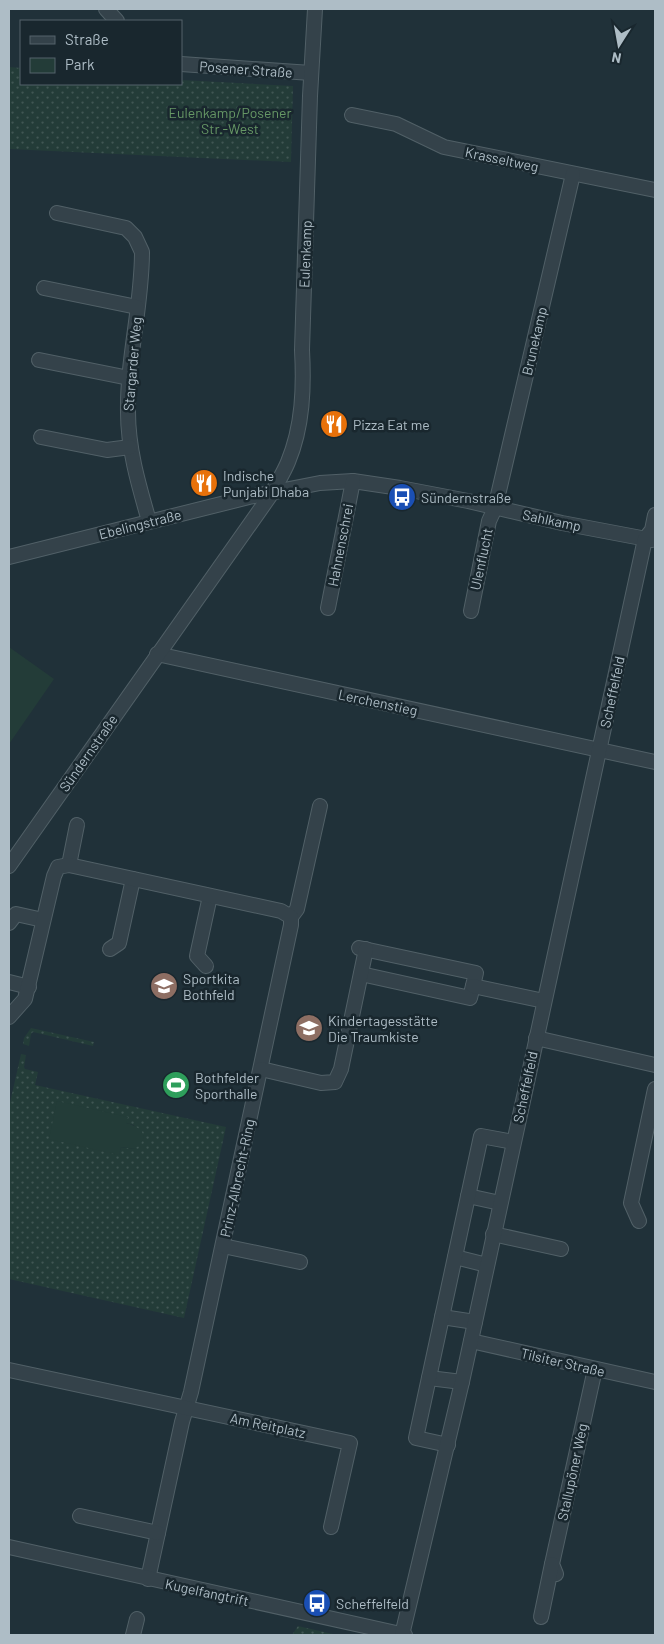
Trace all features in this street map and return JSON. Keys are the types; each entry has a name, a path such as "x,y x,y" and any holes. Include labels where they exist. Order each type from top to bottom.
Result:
{"street":[{"path":"106,9 116,20"},
{"name":"Eulenkamp","path":"272,493 288,462 293,447 300,417 304,385 302,350 311,73 315,9"},
{"name":"Posener Straße","path":"182,64 311,73"},
{"name":"Krasseltweg","path":"352,115 396,124 444,147 655,190"},
{"name":"Brunekamp","path":"495,508 572,174"},
{"name":"Stargarder Weg","path":"57,213 126,228 135,237 142,252 129,378 128,414 130,448 149,521"},
{"path":"44,288 137,307"},
{"path":"39,360 129,378"},
{"path":"41,437 108,450 130,448"},
{"name":"Sahlkamp","path":"272,493 320,483 353,481 400,488 650,540"},
{"name":"Hahnenschrei","path":"328,608 353,481"},
{"name":"Ebelingstraße","path":"9,557 149,521 272,493"},
{"name":"Sündernstraße","path":"9,866 272,493"},
{"name":"Ulenflucht","path":"471,611 489,521 495,508"},
{"path":"650,540 655,515"},
{"name":"Scheffelfeld","path":"404,1635 462,1382 599,750 650,540"},
{"name":"Lerchenstieg","path":"158,654 655,762"},
{"name":"Prinz-Albrecht-Ring","path":"148,1579 223,1246 292,926 291,917 296,909 320,806"},
{"path":"69,865 77,825"},
{"path":"9,1017 25,999 54,876 58,867 69,865 281,911 291,917"},
{"path":"110,949 119,943 133,879"},
{"path":"206,966 197,956 210,896"},
{"path":"9,923 16,914 43,920"},
{"path":"261,1070 321,1083 335,1082 341,1069 361,974 362,948 476,973 470,998 361,974"},
{"path":"9,982 29,986"},
{"path":"473,986 544,1001"},
{"path":"536,1038 655,1065"},
{"path":"639,1221 631,1203 655,1088"},
{"path":"448,1445 416,1438 428,1378 481,1136 513,1142"},
{"path":"468,1196 500,1203"},
{"path":"494,1234 561,1249"},
{"path":"223,1246 300,1262"},
{"path":"455,1257 487,1265"},
{"path":"442,1318 475,1322"},
{"name":"Tilsiter Straße","path":"471,1341 655,1382"},
{"name":"Stallupöner Weg","path":"541,1617 554,1569 595,1369"},
{"path":"9,1370 170,1406 187,1408"},
{"path":"428,1378 462,1382"},
{"name":"Am Reitplatz","path":"187,1408 350,1443 331,1527"},
{"path":"80,1516 158,1533"},
{"name":"Kugelfangtrift","path":"9,1547 404,1635"},
{"path":"133,1635 137,1619"}],"green space":[{"name":"Eulenkamp/Posener Str.-West","path":"9,67 20,68 20,85 182,85 182,80 293,86 291,162 9,149"},
{"path":"9,647 54,679 9,744"},
{"path":"31,1028 94,1042 93,1046 33,1032 29,1046 23,1044 24,1038"},
{"path":"21,1054 26,1055 25,1069 38,1072 35,1085 226,1127 184,1318 9,1279 9,1107","holes":["126,1123 134,1125 134,1149 121,1147 119,1154"]},
{"path":"57,1101 128,1117 126,1123 137,1127 143,1133 143,1141 134,1149 121,1147 119,1155 49,1139"},
{"path":"298,1626 337,1635 292,1635"}],"place":[{"name":"Pizza Eat me","path":"334,424"},
{"name":"Indische Punjabi Dhaba","path":"204,483"},
{"name":"Sündernstraße","path":"402,497"},
{"name":"Sportkita Bothfeld","path":"164,986"},
{"name":"Kindertagesstätte Die Traumkiste","path":"309,1028"},
{"name":"Bothfelder Sporthalle","path":"176,1085"},
{"name":"Scheffelfeld","path":"317,1603"}]}
